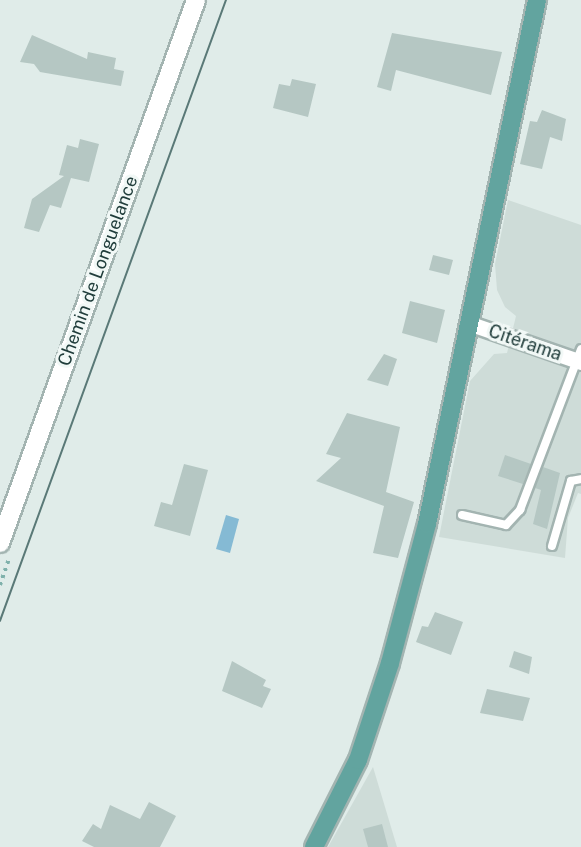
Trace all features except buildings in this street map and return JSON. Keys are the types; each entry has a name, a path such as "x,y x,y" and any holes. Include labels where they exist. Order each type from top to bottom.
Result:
{"main road":[{"path":"314,847 358,760 390,663 427,524 537,0"}],"street":[{"name":"Chemin de Longuelance","path":"0,543 196,0"},
{"name":"Citérama","path":"468,323 580,358"}],"lane":[{"path":"462,515 506,525 520,510 580,358"},
{"path":"552,546 571,481 581,478"}],"shaded area":[{"path":"508,200 581,225 581,494 578,493 568,518 565,558 439,537 470,381 494,354 507,353 516,316 505,307 497,290 495,264"},
{"path":"373,767 397,847 328,847"}],"water":[{"path":"226,515 239,519 230,553 216,549"}],"tram line":[{"path":"0,621 226,0"}]}
